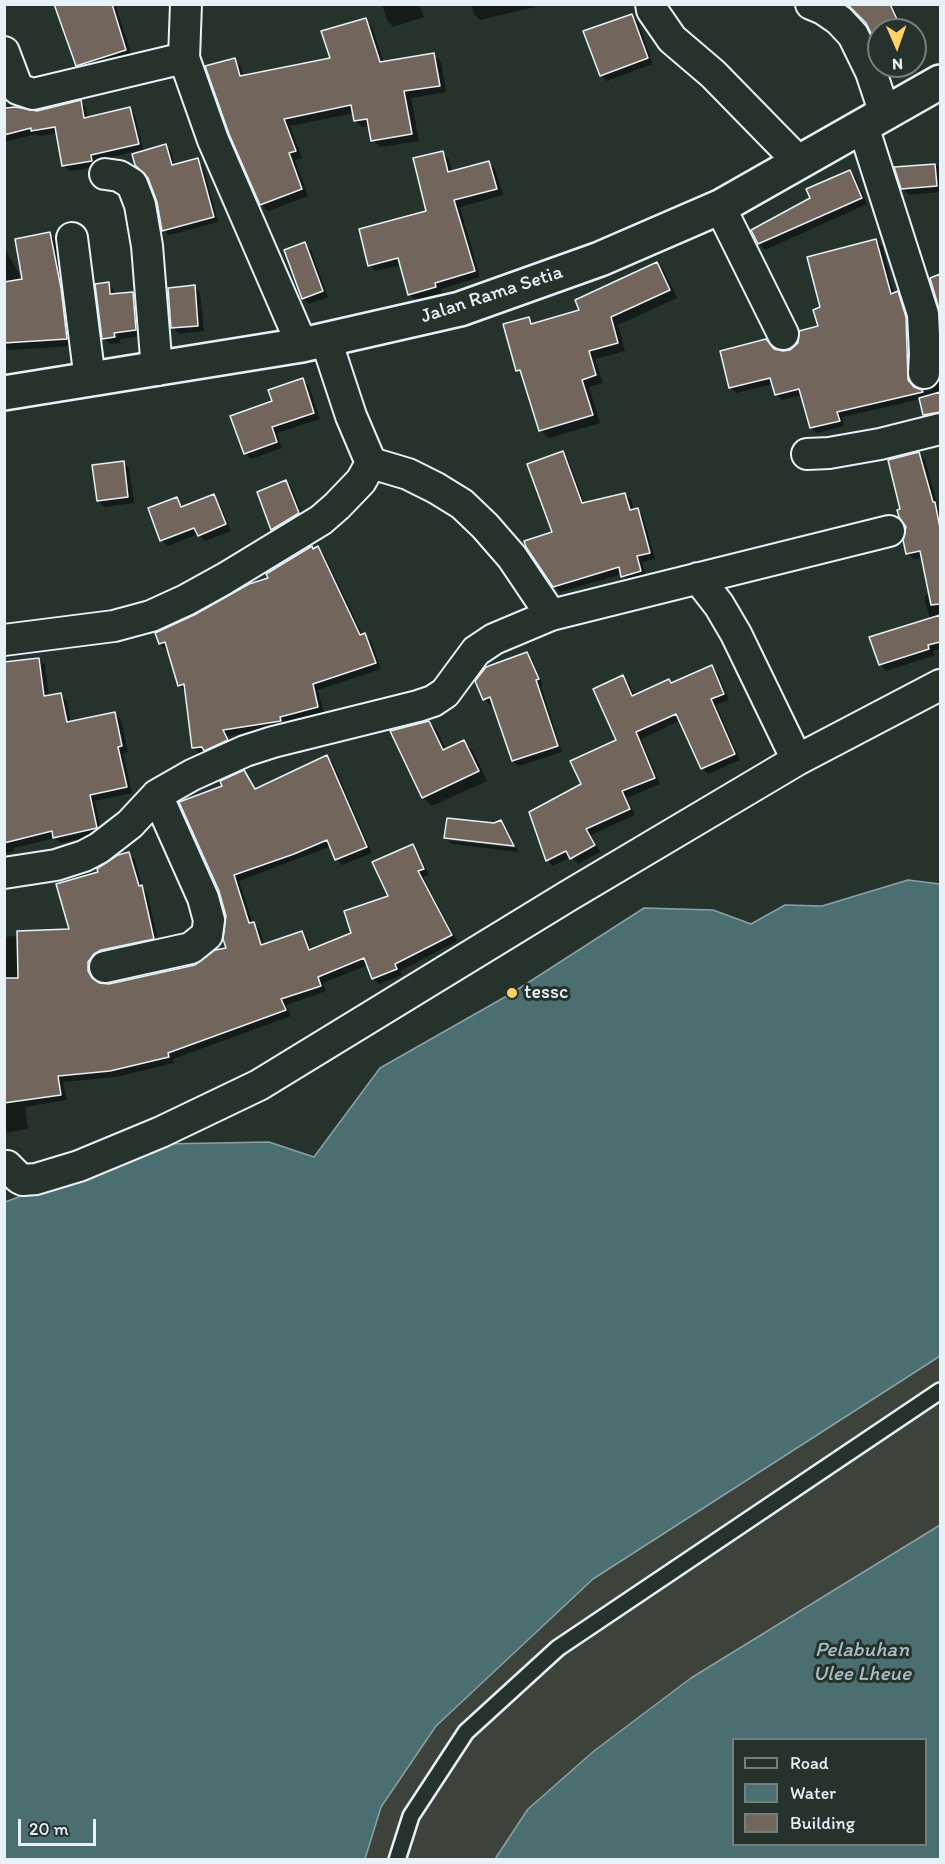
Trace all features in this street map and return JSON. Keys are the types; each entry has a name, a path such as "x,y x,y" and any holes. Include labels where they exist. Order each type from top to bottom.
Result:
{"street":[{"path":"651,4 652,10 672,39 713,74 799,162"},
{"path":"811,4 839,20 853,35 871,72 874,120 923,314 926,354 924,373"},
{"path":"4,640 114,626 151,616 186,600 321,520 362,481 371,463 351,416 213,140 184,58 185,8"},
{"path":"8,71 18,89 33,94 184,58"},
{"name":"Jalan Rama Setia","path":"4,393 158,370 314,343 460,309 600,260 720,207 940,82"},
{"path":"105,174 119,176 132,184 140,205 147,246 158,370"},
{"path":"720,207 783,334"},
{"path":"72,238 90,380"},
{"path":"807,454 840,452 940,429"},
{"path":"371,463 408,474 462,504 512,557 551,615"},
{"path":"4,873 56,865 91,852 130,824 158,795 192,775 245,751 433,701 444,693 476,651 494,639 551,615 889,531"},
{"path":"698,578 719,605 736,634 797,760"},
{"path":"4,1166 24,1180 36,1179 79,1166 161,1132 259,1084 797,760 940,685"},
{"path":"105,968 191,948 207,935 209,920 203,898 158,795"}],"lane":[{"path":"397,1860 411,1816 466,1732 558,1648 940,1390"}],"shaded area":[{"path":"940,1356 940,1859 365,1860 381,1807 436,1726 593,1579"}],"water":[{"path":"908,880 940,884 940,1356 593,1579 436,1726 381,1807 365,1859 5,1860 5,1202 163,1144 269,1142 314,1157 380,1068 512,993 644,908 713,910 751,924 785,905 822,906"},
{"name":"Pelabuhan Ulee Lheue","path":"940,1525 940,1859 495,1859 528,1809 594,1751 691,1678"}],"building":[{"path":"54,4 112,4 126,50 76,66"},
{"path":"847,4 890,4 896,18 867,18 867,25"},
{"path":"632,14 648,58 600,76 583,31"},
{"path":"366,18 380,62 434,53 440,86 404,91 412,134 371,141 367,119 354,121 351,105 284,119 296,151 289,153 302,189 260,205 229,134 205,66 235,58 240,76 330,58 321,31"},
{"path":"81,100 84,118 130,107 139,144 91,155 92,161 62,166 55,127 31,131 31,128 4,135 4,108 16,107 37,111"},
{"path":"166,144 172,165 198,158 214,217 162,231 157,202 148,178 135,165 132,154"},
{"path":"443,151 448,172 489,161 497,189 454,200 475,271 435,283 436,287 408,295 398,258 368,266 359,229 426,211 413,158"},
{"path":"935,164 937,186 901,189 894,167"},
{"path":"850,170 862,198 758,244 751,230 810,198 806,189"},
{"path":"50,232 61,288 67,339 4,343 4,282 22,279 15,239"},
{"path":"876,239 891,294 898,291 906,317 908,380 923,392 837,412 840,421 810,428 799,389 775,395 770,378 729,388 720,351 766,339 774,349 790,350 798,343 799,331 818,326 813,310 820,307 807,257"},
{"path":"305,242 323,291 302,299 284,250"},
{"path":"657,262 670,290 611,317 618,343 589,351 596,375 582,380 593,415 539,431 520,370 516,371 503,324 529,317 531,324 579,310 575,300"},
{"path":"940,274 940,319 930,278"},
{"path":"109,282 110,294 133,292 136,330 114,333 115,337 102,339 95,284"},
{"path":"195,285 198,326 171,328 168,288"},
{"path":"303,378 314,413 272,427 277,442 244,454 230,416 272,401 268,390"},
{"path":"940,392 940,412 923,415 919,398"},
{"path":"563,451 582,503 625,493 630,510 638,508 650,553 637,556 641,571 621,577 619,567 553,587 526,547 524,541 552,532 527,464"},
{"path":"919,452 933,502 935,502 940,528 940,604 931,605 920,551 906,554 903,540 906,527 897,510 900,509 888,460"},
{"path":"124,461 128,497 97,501 92,465"},
{"path":"286,480 299,513 271,530 257,492"},
{"path":"214,494 226,524 198,536 194,528 160,541 148,508 177,497 181,507"},
{"path":"312,546 313,549 318,546 360,635 365,633 376,663 313,684 318,707 280,717 281,721 223,730 228,740 204,751 202,747 192,748 184,684 178,686 165,642 159,644 155,633 194,615 249,584 268,578 266,574"},
{"path":"940,615 940,642 928,645 929,649 879,665 869,637"},
{"path":"527,652 539,679 536,680 558,746 512,761 490,697 483,700 475,681 486,667"},
{"path":"39,658 44,696 61,693 67,722 115,712 122,746 118,747 127,787 90,795 97,828 53,838 52,831 4,843 4,662"},
{"path":"712,665 724,694 711,699 735,754 701,769 676,714 636,732 655,778 622,791 630,809 586,829 595,845 570,859 566,851 546,861 529,812 581,784 570,761 616,740 593,689 623,675 632,696 669,679 671,683"},
{"path":"429,721 443,750 464,740 479,771 422,798 390,731"},
{"path":"327,755 367,847 335,860 327,840 234,875 249,923 254,922 261,945 302,931 309,950 351,933 344,911 388,896 372,862 413,844 424,869 418,871 452,935 395,964 397,969 372,979 364,958 318,977 321,986 281,999 286,1010 168,1053 169,1057 110,1071 58,1076 61,1095 4,1103 4,978 18,978 17,931 69,929 56,884 98,872 97,869 118,855 129,852 139,886 142,885 154,939 101,950 94,954 88,962 88,971 92,978 99,983 109,984 195,965 215,950 226,948 223,939 226,916 219,891 179,802 222,786 220,781 244,770 255,789"},
{"path":"447,818 494,823 501,820 514,846 444,838"}],"place":[{"name":"tessc","path":"512,993"}]}
